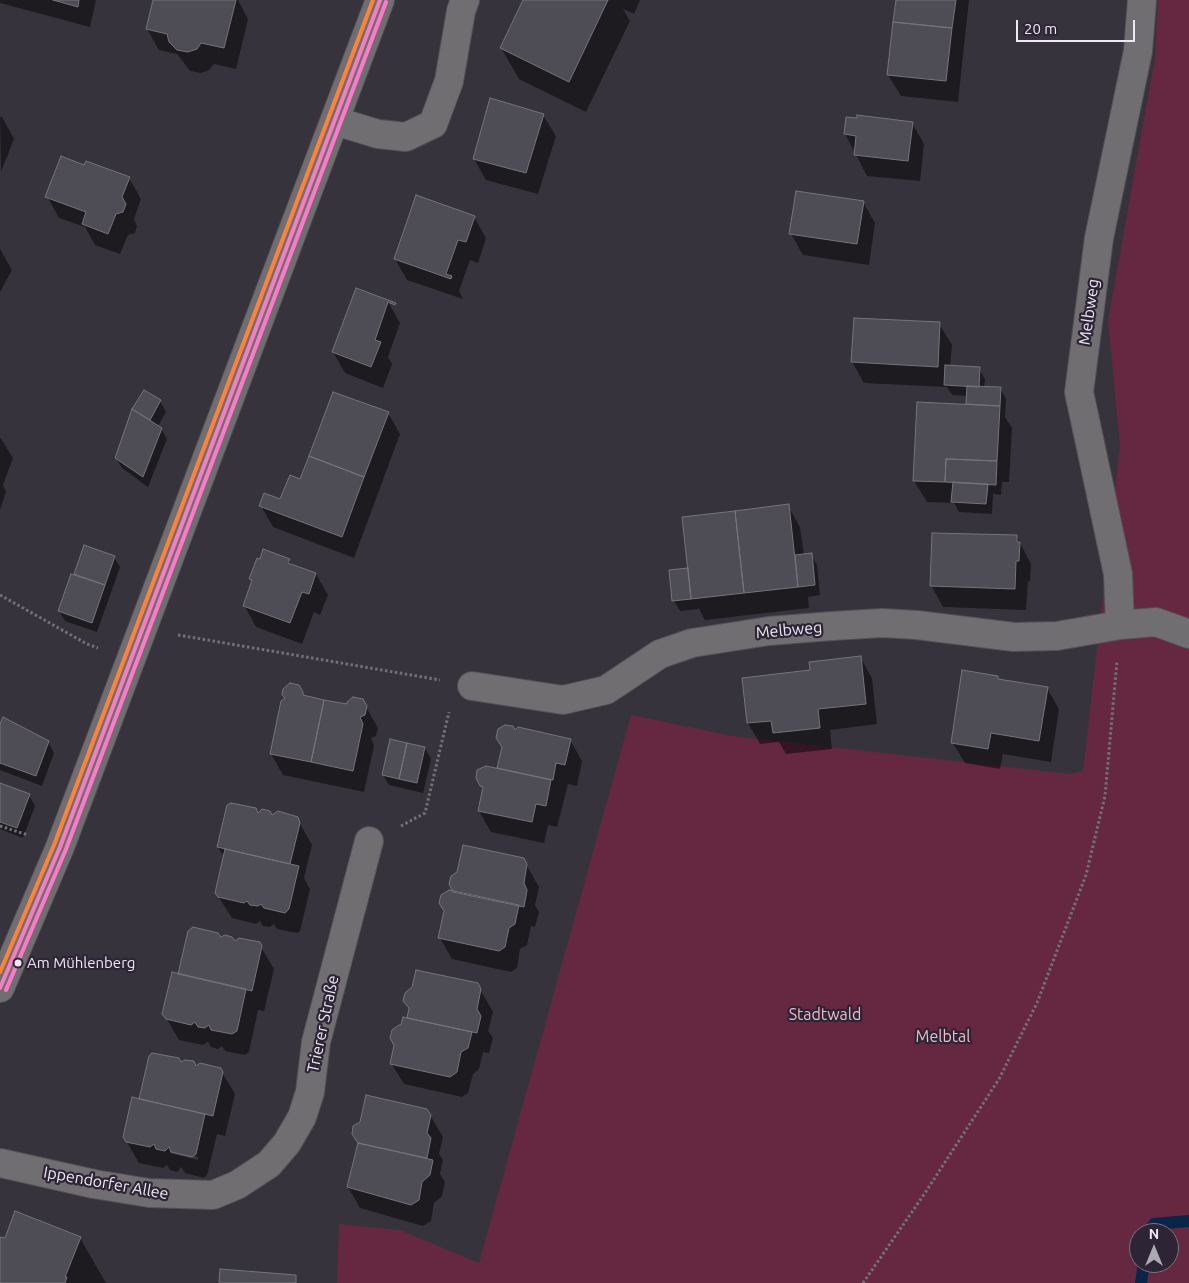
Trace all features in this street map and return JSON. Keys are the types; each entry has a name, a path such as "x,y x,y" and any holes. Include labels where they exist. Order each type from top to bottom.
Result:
{"street":[{"path":"0,988 60,847 380,0"},
{"path":"335,121 378,134 406,137 433,124 449,81 464,0"},
{"name":"Melbweg","path":"1120,625 1118,574 1079,392 1099,238 1138,51 1142,0"},
{"name":"Melbweg","path":"464,684 563,700 606,690 660,654 692,643 769,631 882,624 918,625 1014,637 1056,636 1120,625 1156,622 1189,634"},
{"name":"Trierer Straße","path":"213,1195 237,1185 269,1164 287,1143 302,1117 310,1092 316,1042 369,841"},
{"name":"Ippendorfer Allee","path":"0,1163 94,1184 140,1191 176,1195 213,1195"}],"path":[{"path":"0,595 88,644"},
{"path":"863,1283 999,1080 1037,1003 1086,875 1105,796 1120,625"},
{"path":"142,629 464,684 425,813 369,841"},
{"path":"0,826 7,828"}],"green space":[{"name":"Stadtwald","path":"1158,0 1189,0 1189,1283 337,1283 339,1224 400,1230 479,1263 631,715 732,736 1070,774 1083,771 1120,446 1108,321 1155,58"}],"building":[{"path":"53,0 79,0 78,7"},
{"path":"153,0 236,0 224,48 201,43 197,49 188,52 177,50 169,42 167,34 146,29"},
{"path":"523,0 608,0 569,82 500,48"},
{"path":"896,0 956,0 952,28 893,22"},
{"path":"893,22 952,28 946,81 887,75"},
{"path":"490,98 544,114 526,173 473,159"},
{"path":"857,115 913,122 908,161 854,155 856,136 844,134 846,117 857,118"},
{"path":"61,156 84,165 86,161 130,177 122,197 126,204 123,212 116,214 108,234 82,224 86,212 45,197"},
{"path":"796,191 864,201 857,244 789,234"},
{"path":"416,195 475,216 466,242 458,240 446,274 452,276 451,279 394,259"},
{"path":"356,288 396,303 395,305 388,302 375,340 381,342 371,367 332,352"},
{"path":"854,318 940,322 938,367 851,362"},
{"path":"945,365 980,367 979,387 944,385"},
{"path":"967,386 1001,387 1000,406 966,404"},
{"path":"144,390 161,400 150,420 132,409"},
{"path":"333,392 389,412 364,477 309,456"},
{"path":"917,402 1000,406 997,461 946,459 945,482 913,481"},
{"path":"132,409 162,428 143,477 115,458"},
{"path":"309,456 364,477 342,537 259,506 264,493 280,499 290,475 300,479"},
{"path":"946,459 997,461 996,485 945,482"},
{"path":"953,482 988,484 986,504 951,502"},
{"path":"789,504 798,587 744,593 735,511"},
{"path":"735,511 744,593 691,599 682,517"},
{"path":"932,533 1017,535 1017,542 1020,542 1019,561 1016,561 1015,589 930,586"},
{"path":"84,545 115,556 105,585 74,574"},
{"path":"263,549 290,559 288,563 316,573 309,594 302,592 290,623 243,606 252,580 249,579 257,558 260,559"},
{"path":"812,553 815,585 798,587 795,555"},
{"path":"688,568 691,599 672,601 669,570"},
{"path":"71,574 105,585 92,623 58,611"},
{"path":"861,656 866,704 818,709 820,728 773,733 771,721 747,723 742,678 810,670 809,662"},
{"path":"962,670 998,676 998,679 1048,687 1039,741 991,733 988,749 951,743"},
{"path":"290,683 299,685 303,695 324,700 311,762 270,754 281,701 285,698 282,695 283,689"},
{"path":"353,697 363,699 367,706 365,715 360,717 363,724 353,771 311,762 324,700 347,704"},
{"path":"3,717 49,741 36,776 0,763 0,724"},
{"path":"505,725 513,726 515,730 518,727 571,739 565,765 556,763 553,780 497,768 502,747 496,738 498,729"},
{"path":"390,739 407,743 399,779 382,775"},
{"path":"407,743 425,747 417,783 399,779"},
{"path":"486,766 551,780 546,806 536,804 532,822 478,811 483,787 480,786 476,778 477,770"},
{"path":"0,783 30,794 17,828 0,822"},
{"path":"231,803 256,808 258,813 262,809 270,811 272,815 278,811 298,817 300,823 290,864 217,847 227,805"},
{"path":"463,845 524,858 527,864 524,883 527,890 524,907 453,892 449,884 451,876 457,872"},
{"path":"225,849 299,866 289,909 285,913 264,908 261,904 258,906 250,905 247,901 244,903 218,897 215,893"},
{"path":"449,890 519,905 515,924 509,928 505,947 499,951 438,938 444,911 439,903 441,895"},
{"path":"193,927 218,933 221,937 225,935 232,937 235,941 239,938 260,942 262,946 252,991 178,974 188,931"},
{"path":"416,970 478,983 481,989 477,1009 481,1016 477,1033 407,1018 409,1008 403,1001 405,993 412,987"},
{"path":"172,972 246,989 237,1031 232,1034 211,1030 209,1025 205,1028 198,1027 195,1022 191,1025 166,1019 162,1014"},
{"path":"403,1017 472,1032 468,1048 461,1052 457,1072 450,1077 390,1064 394,1045 390,1038 392,1030 401,1025"},
{"path":"152,1053 179,1058 181,1062 185,1060 194,1061 196,1066 200,1063 221,1068 223,1072 213,1116 139,1099 149,1056"},
{"path":"366,1095 427,1109 431,1115 427,1133 431,1138 427,1158 358,1143 352,1134 353,1126 360,1122"},
{"path":"132,1097 205,1114 196,1154 192,1157 171,1152 169,1147 165,1151 156,1149 154,1144 150,1147 126,1142 123,1137"},
{"path":"358,1143 433,1160 430,1175 422,1182 419,1200 411,1205 347,1187"},
{"path":"15,1211 81,1237 65,1277 67,1277 65,1283 0,1283 0,1237 5,1238"},
{"path":"220,1269 296,1275 296,1283 219,1283"}],"waterway":[{"path":"1166,1223 1189,1221"},
{"path":"1141,1283 1142,1273"}],"transit line":[{"path":"0,972 54,845 373,0"},
{"path":"0,988 60,847 380,0"},
{"path":"6,990 66,849 386,2"}],"place":[{"name":"Am Mühlenberg","path":"18,963"}],"park label":[{"name":"Melbtal","path":"943,1037"}]}
